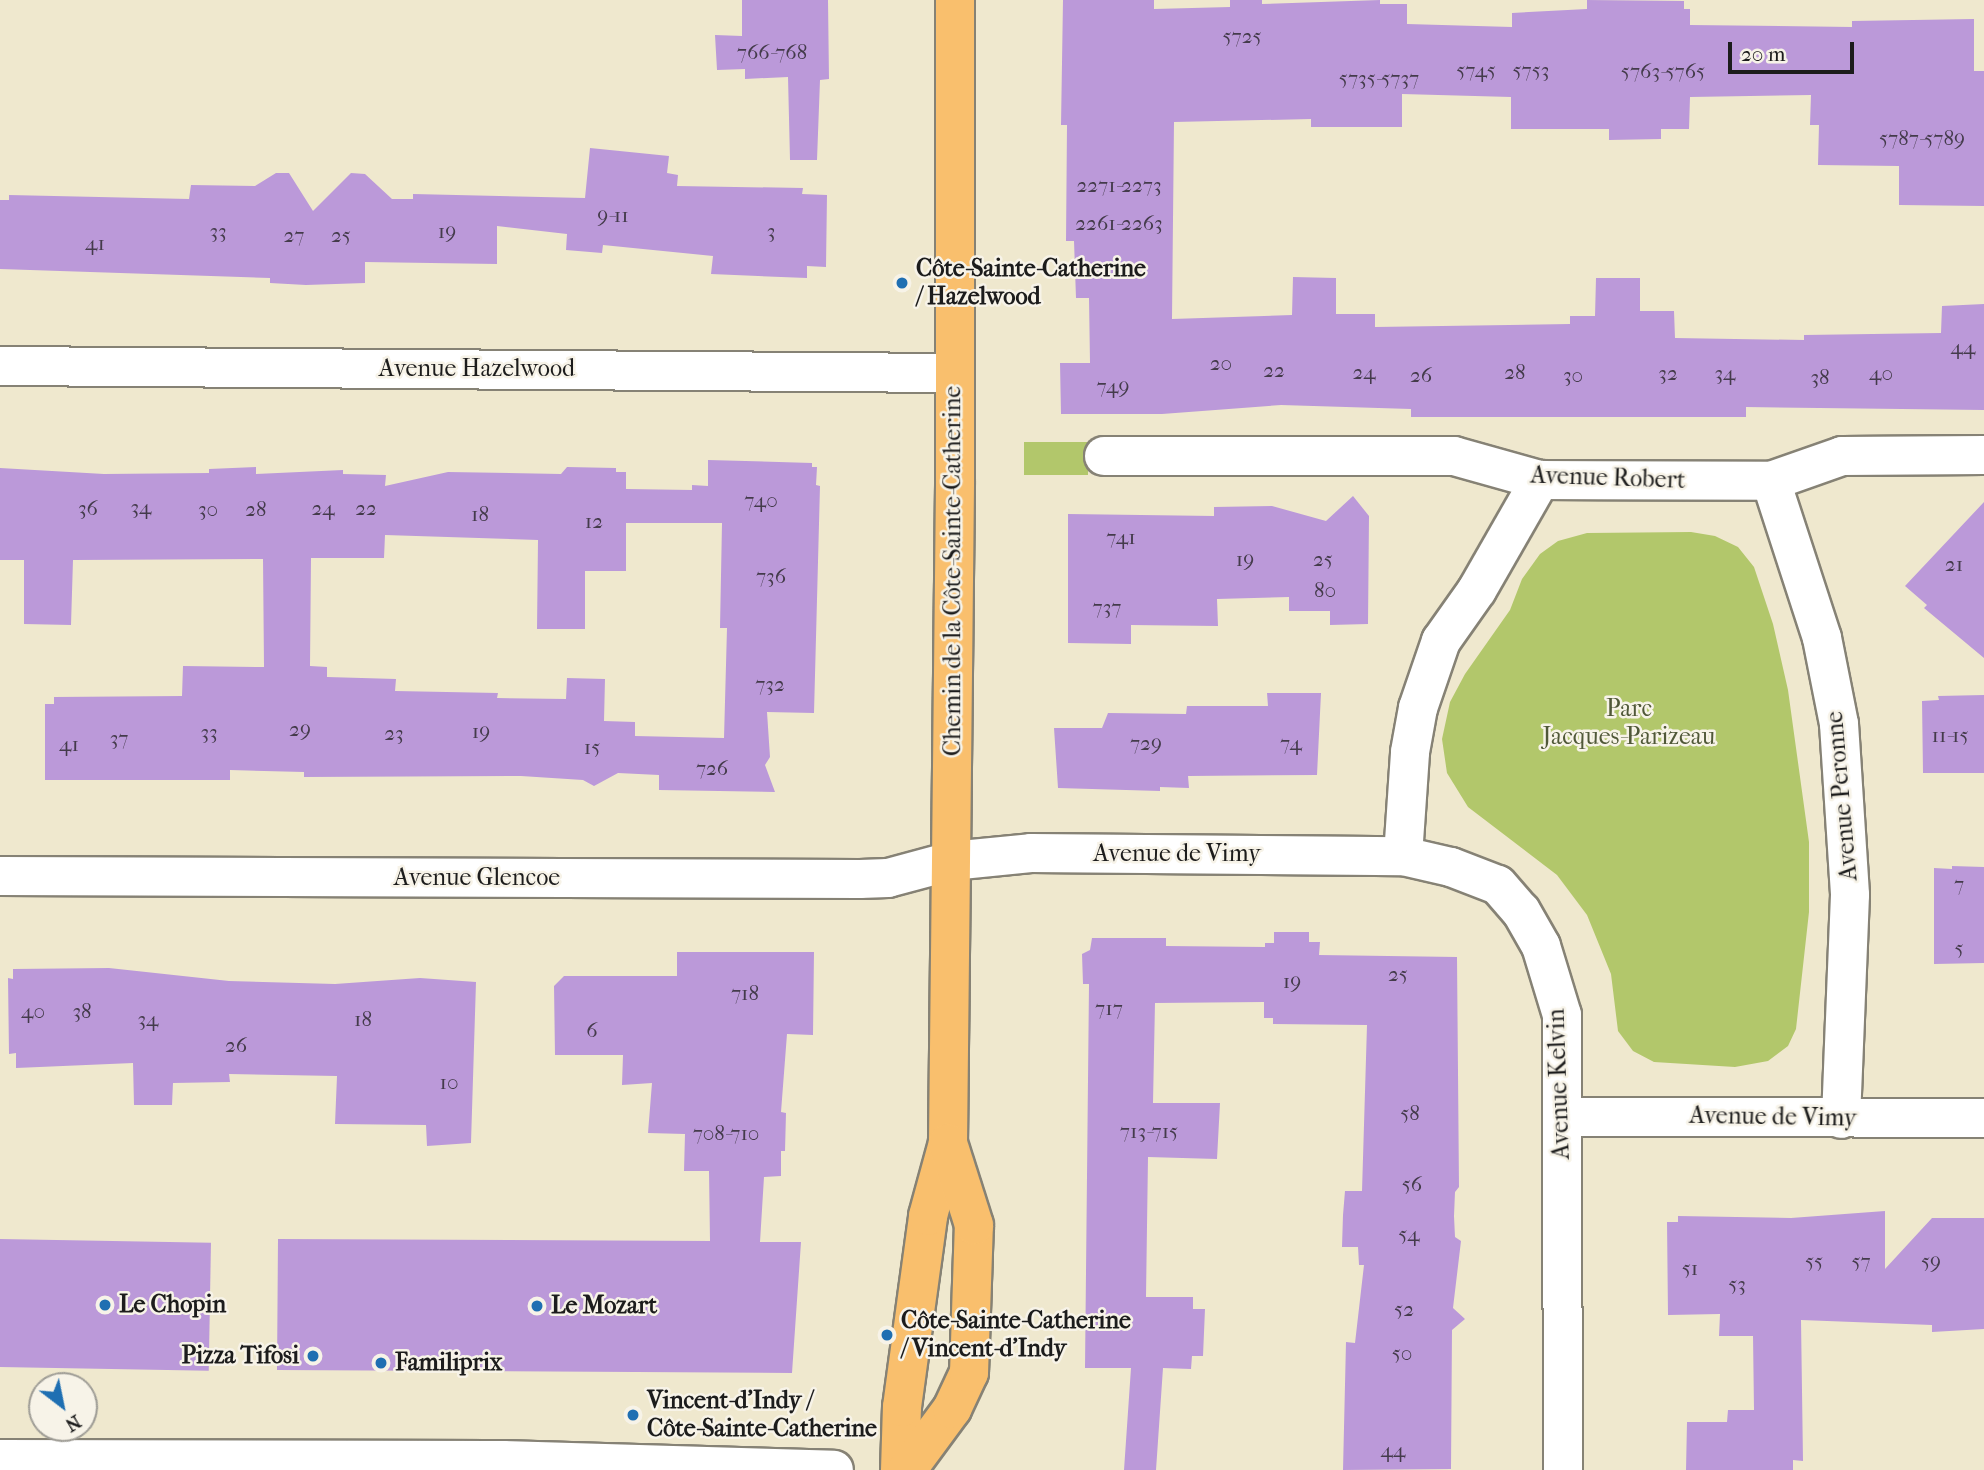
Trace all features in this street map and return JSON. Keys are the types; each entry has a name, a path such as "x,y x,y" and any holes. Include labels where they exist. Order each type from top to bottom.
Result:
{"main road":[{"name":"Chemin de la Côte-Sainte-Catherine","path":"900,1470 902,1407 928,1216 948,1143 955,0"},
{"name":"Chemin de la Côte-Sainte-Catherine","path":"907,1470 952,1409 969,1373 974,1225 948,1143"}],"street":[{"name":"Avenue Hazelwood","path":"0,366 954,373"},
{"name":"Avenue Robert","path":"1104,456 1454,456 1540,481 1771,481 1842,456 1984,455"},
{"path":"1403,856 1412,741 1441,641 1477,590 1540,481"},
{"name":"Avenue Peronne","path":"1771,481 1822,638 1839,724 1850,895 1841,1119"},
{"name":"Avenue de Vimy","path":"951,861 1031,853 1403,856"},
{"name":"Avenue Kelvin","path":"1403,856 1451,867 1498,885 1521,911 1541,946 1562,1015 1563,1470"},
{"name":"Avenue Glencoe","path":"0,876 860,879 888,878 951,861"},
{"name":"Avenue de Vimy","path":"1563,1116 1984,1118"},
{"path":"0,1459 503,1460 834,1470"}],"green space":[{"path":"1024,442 1088,442 1088,475 1024,475"},
{"name":"Parc Jacques-Parizeau","path":"1691,532 1715,536 1738,547 1754,567 1773,624 1788,690 1809,842 1809,912 1796,1029 1788,1046 1768,1061 1735,1067 1654,1062 1633,1051 1618,1031 1611,974 1587,915 1557,875 1468,807 1447,773 1442,739 1450,702 1465,674 1510,610 1522,579 1540,554 1558,541 1587,533"}],"building":[{"path":"742,0 828,0 829,79 820,80 817,160 790,160 788,77 745,79 745,69 717,70 715,35 742,36"},
{"path":"1063,0 1154,0 1154,9 1230,7 1230,0 1262,0 1262,4 1380,0 1380,4 1407,4 1407,24 1512,27 1512,13 1587,9 1587,0 1684,1 1684,9 1690,9 1690,25 1852,27 1852,21 1974,19 1974,71 1984,71 1984,206 1899,205 1899,166 1818,165 1819,125 1810,125 1811,95 1690,97 1689,129 1661,129 1661,139 1609,140 1609,129 1511,129 1511,97 1402,94 1402,127 1311,127 1311,119 1174,122 1172,319 1292,315 1293,277 1336,278 1336,314 1375,314 1375,327 1570,324 1570,316 1595,316 1596,278 1640,278 1640,311 1674,311 1675,338 1804,340 1804,335 1941,333 1942,306 1984,304 1984,410 1746,407 1746,417 1411,417 1411,409 1281,405 1162,414 1061,414 1060,363 1090,363 1089,298 1076,298 1074,241 1066,241 1067,125 1061,125"},
{"path":"590,148 669,156 667,173 678,175 677,186 803,188 802,194 827,195 826,267 807,266 807,278 711,274 713,256 603,245 602,253 566,250 567,234 497,226 497,264 365,262 365,283 306,285 270,283 270,278 0,269 0,200 9,200 9,195 189,199 191,185 255,186 276,173 289,173 313,211 351,173 365,174 392,199 413,199 413,194 585,198"},
{"path":"708,460 812,463 812,467 817,467 816,485 820,486 814,713 767,712 770,757 765,765 775,792 659,790 659,775 618,773 594,786 583,780 521,776 304,777 304,772 230,770 230,780 45,780 45,704 54,704 54,697 182,696 183,666 264,667 263,559 73,560 71,625 24,624 24,560 0,560 0,468 104,474 209,473 209,469 256,467 256,474 343,470 343,474 386,475 385,486 448,472 561,474 567,467 616,468 616,472 626,472 626,489 692,490 692,485 708,486","holes":["626,523 722,523 720,628 727,628 724,738 635,736 635,722 604,721 605,679 567,678 566,699 497,698 498,693 395,691 396,679 327,677 327,667 310,666 311,558 384,558 385,535 538,540 537,629 585,629 585,571 626,571"]},
{"path":"1353,496 1369,516 1368,624 1330,625 1330,611 1289,611 1289,597 1217,599 1218,626 1131,625 1131,644 1068,643 1068,514 1214,516 1214,507 1272,506 1326,521"},
{"path":"1984,502 1984,658 1924,608 1927,605 1905,586"},
{"path":"1267,693 1321,693 1317,775 1188,776 1189,788 1160,787 1160,791 1058,788 1054,728 1102,728 1108,713 1186,714 1187,706 1268,706"},
{"path":"1984,695 1984,773 1923,773 1922,701 1939,700 1938,696"},
{"path":"1952,866 1984,867 1984,963 1934,964 1934,868 1952,869"},
{"path":"1274,932 1309,932 1309,942 1320,942 1319,955 1457,957 1459,1187 1455,1192 1454,1216 1455,1237 1461,1241 1453,1308 1465,1319 1452,1330 1451,1469 1343,1470 1346,1342 1355,1343 1364,1265 1359,1265 1358,1247 1342,1247 1343,1215 1345,1191 1362,1191 1367,1025 1273,1024 1273,1018 1264,1018 1264,1002 1155,1003 1153,1103 1220,1103 1217,1159 1148,1157 1146,1297 1193,1297 1193,1309 1205,1309 1203,1356 1192,1356 1191,1369 1163,1368 1156,1470 1124,1470 1131,1368 1085,1368 1089,984 1083,984 1082,954 1090,950 1092,938 1166,938 1166,946 1265,947 1265,943 1274,943"},
{"name":"Le Mozart","path":"677,952 814,952 813,1035 787,1034 781,1112 786,1113 785,1151 781,1151 781,1176 764,1177 760,1242 801,1242 792,1373 277,1370 278,1239 710,1241 709,1171 684,1171 685,1134 648,1133 652,1083 622,1085 623,1055 555,1055 554,986 564,976 677,976"},
{"path":"109,968 229,981 335,984 420,978 476,982 471,1143 427,1146 426,1125 335,1124 337,1076 229,1074 230,1082 173,1083 172,1105 134,1105 133,1063 16,1068 16,1053 9,1054 8,978 13,979 13,969"},
{"path":"1885,1211 1885,1269 1932,1218 1984,1218 1984,1329 1932,1332 1932,1325 1801,1320 1803,1461 1793,1460 1793,1470 1686,1470 1687,1422 1727,1422 1728,1410 1754,1410 1753,1336 1719,1336 1720,1314 1668,1315 1667,1222 1678,1222 1678,1216 1791,1218"},
{"name":"Le Chopin","path":"0,1239 211,1243 209,1371 0,1367"}],"place":[{"name":"Côte-Sainte-Catherine / Hazelwood","path":"902,283"},
{"name":"Le Chopin","path":"105,1305"},
{"name":"Le Mozart","path":"537,1306"},
{"name":"Côte-Sainte-Catherine / Vincent-d'Indy","path":"887,1335"},
{"name":"Pizza Tifosi","path":"313,1356"},
{"name":"Familiprix","path":"381,1363"},
{"name":"Vincent-d'Indy / Côte-Sainte-Catherine","path":"633,1415"}]}
